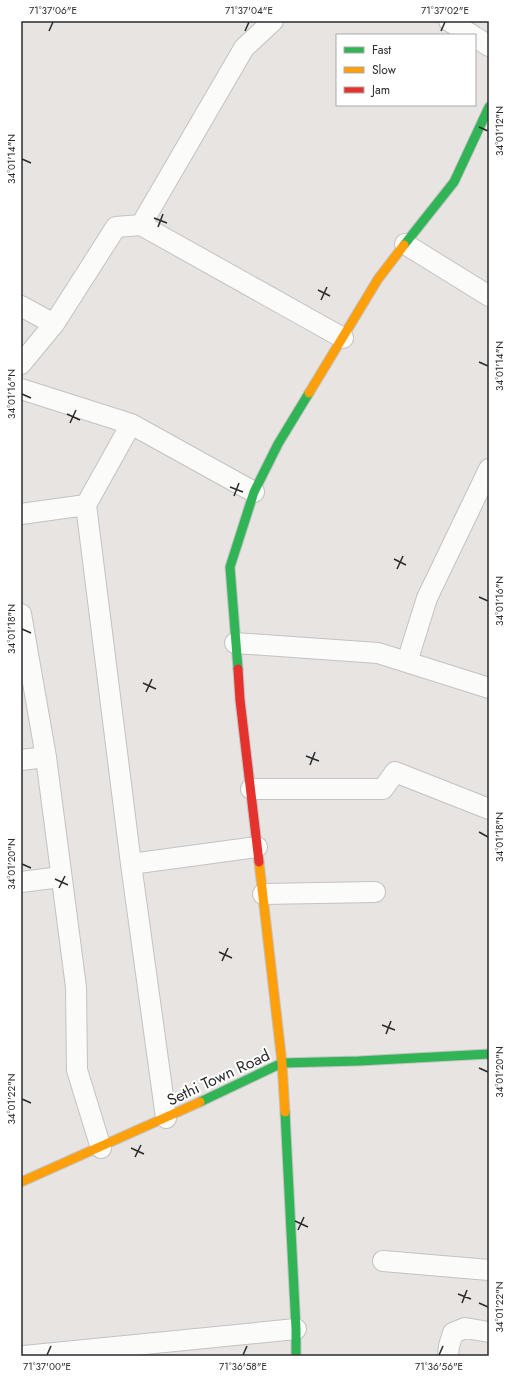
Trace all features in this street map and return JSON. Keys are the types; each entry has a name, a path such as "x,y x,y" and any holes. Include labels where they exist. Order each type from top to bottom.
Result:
{"street":[{"path":"141,225 244,48 273,21"},
{"path":"449,21 470,34"},
{"path":"476,38 489,46"},
{"path":"296,1356 296,1329 282,1063 235,643 230,567 254,492 278,444 378,279 454,182 488,112"},
{"path":"21,364 54,324 116,227 141,225 343,338"},
{"path":"405,244 489,296"},
{"path":"21,306 54,324"},
{"path":"21,389 131,424 254,492"},
{"path":"131,424 86,505 131,864 166,1118"},
{"path":"407,662 427,598 489,469"},
{"path":"21,514 86,505"},
{"path":"21,614 23,636 46,757 76,987 76,1070 100,1148"},
{"path":"235,643 378,653 489,688"},
{"path":"21,760 46,757"},
{"path":"251,789 383,788 395,772 489,809"},
{"path":"131,864 257,847"},
{"path":"21,882 61,877"},
{"path":"263,894 375,892"},
{"name":"Sethi Town Road","path":"21,1181 100,1148 282,1063 360,1061 489,1054"},
{"path":"383,1261 489,1270"},
{"path":"448,1356 453,1332 466,1328 489,1332"},
{"path":"24,1356 296,1329"}],"traffic: fast":[{"path":"404,245 454,182 489,107"},
{"path":"238,669 230,567 254,492 278,444 309,393"},
{"path":"200,1102 282,1063 359,1061 489,1054"},
{"path":"285,1112 296,1329 296,1356"}],"traffic: slow":[{"path":"309,393 378,279 404,245"},
{"path":"259,862 282,1063 285,1112"},
{"path":"21,1182 200,1102"}],"traffic: jam":[{"path":"238,669 240,700 259,862"}]}
